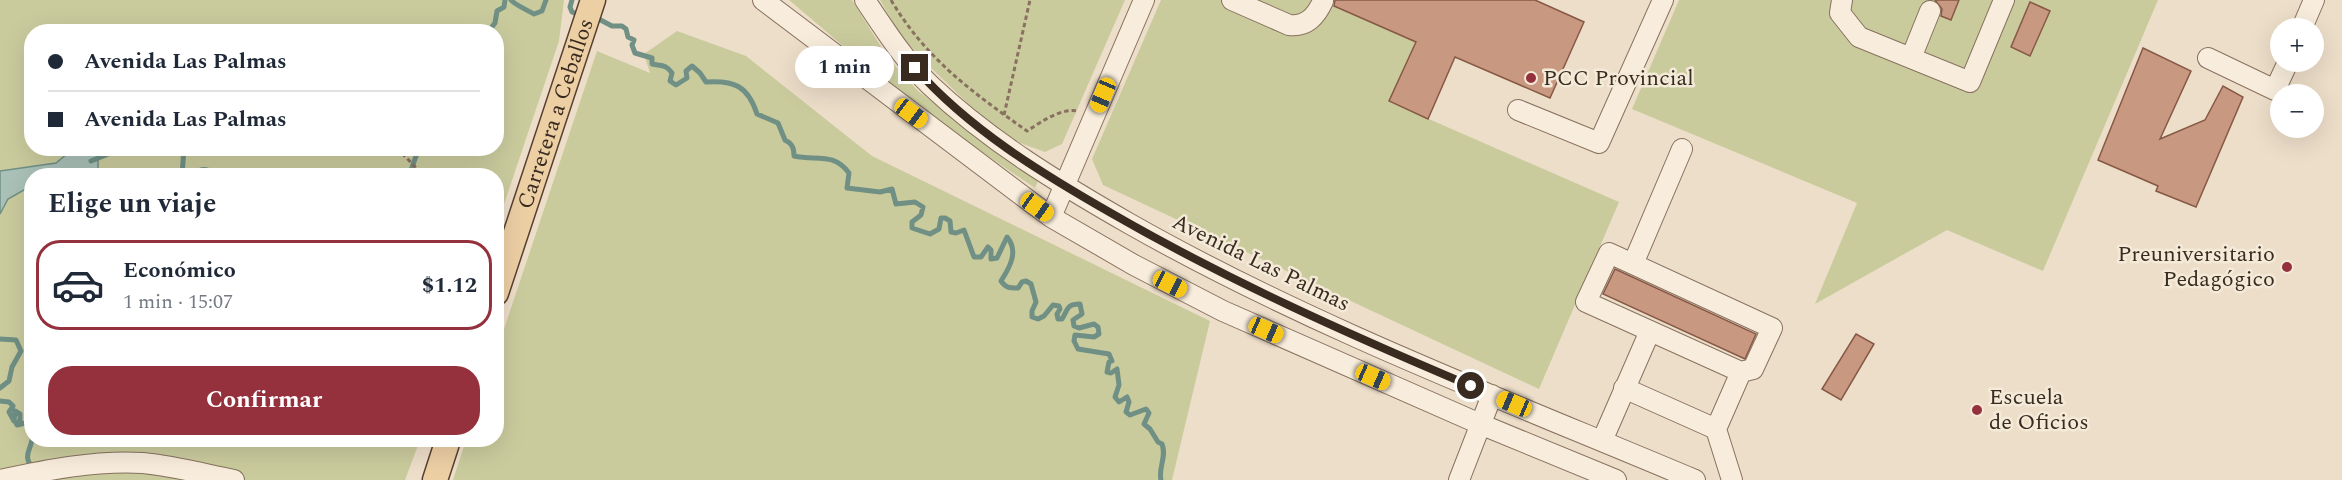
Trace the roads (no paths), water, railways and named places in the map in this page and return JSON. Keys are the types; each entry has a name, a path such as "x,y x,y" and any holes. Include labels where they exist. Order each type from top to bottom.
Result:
{"main road":[{"name":"Carretera a Ceballos","path":"504,269 592,1"},
{"path":"435,480 446,447"}],"street":[{"path":"763,0 1051,217 1134,265 1223,311 1480,424 1616,480"},
{"name":"Avenida Las Palmas","path":"865,0 901,52 929,84 967,117 1064,186 1236,282 1492,395 1695,480"},
{"path":"1051,217 1144,0"},
{"path":"1232,0 1289,25 1297,26 1309,21 1318,12 1323,1"},
{"path":"1518,110 1599,143 1663,0"},
{"path":"1842,0 1840,13 1859,36 1970,82 2004,0"},
{"path":"2306,18 2314,0"},
{"path":"1911,58 1930,11"},
{"path":"2208,58 2275,90 2283,72"},
{"path":"1633,264 1682,149"},
{"path":"1609,254 1633,264 1772,328 1753,369 1741,372 1586,302 1609,254"},
{"path":"1602,441 1650,331"},
{"path":"1732,480 1716,429 1741,372"},
{"path":"1624,388 1716,429"},
{"path":"1459,480 1492,395"},
{"path":"0,479 82,466 141,463 192,470 234,480"}],"waterway":[{"path":"494,24 497,11 504,7 505,0"},
{"path":"511,0 534,14 542,11 546,0"},
{"path":"572,0 570,7 572,12 582,16"},
{"path":"593,16 612,26 622,26 626,29 628,37 634,40 632,45 635,53 652,58 652,64 668,68 672,73 670,81 676,85 687,78 686,71 692,66 706,82 725,82 739,87 749,97 757,114 778,123 785,140 790,143 794,151 794,156 824,158 843,166 849,173 847,188 880,192 892,189 896,204 915,202 923,207 921,215 912,222 912,228 930,234 939,229 941,218 945,218 950,221 951,232 964,230 974,257 981,257 988,247 991,250 991,259 997,258 1007,237 1011,242 1013,253 1010,265 1001,281 1012,288 1018,288 1022,282 1026,281 1031,284 1036,302 1032,317 1038,319 1044,316 1053,305 1059,306 1058,319 1062,319 1070,306 1080,304 1082,314 1073,320 1074,326 1079,328 1094,324 1098,327 1099,334 1094,337 1075,335 1074,341 1078,349 1109,354 1112,361 1109,362 1107,372 1111,373 1117,369 1119,385 1115,397 1119,402 1127,397 1129,402 1126,412 1130,415 1146,409 1149,413 1144,424 1162,444 1163,449 1161,480"},
{"path":"91,161 103,156"},
{"path":"183,156 183,168"},
{"path":"412,168 416,156"},
{"path":"0,339 16,340 21,351 12,367 9,381 0,388"},
{"path":"0,401 9,402 13,406 9,412 14,421 15,411 20,414 20,421 16,423 17,425 24,423"},
{"path":"30,447 28,457 32,467"}],"place":[{"name":"PCC Provincial","path":"1531,78"},
{"name":"Preuniversitario Pedagógico","path":"2287,267"},
{"name":"Escuela de Oficios","path":"1977,410"}]}
